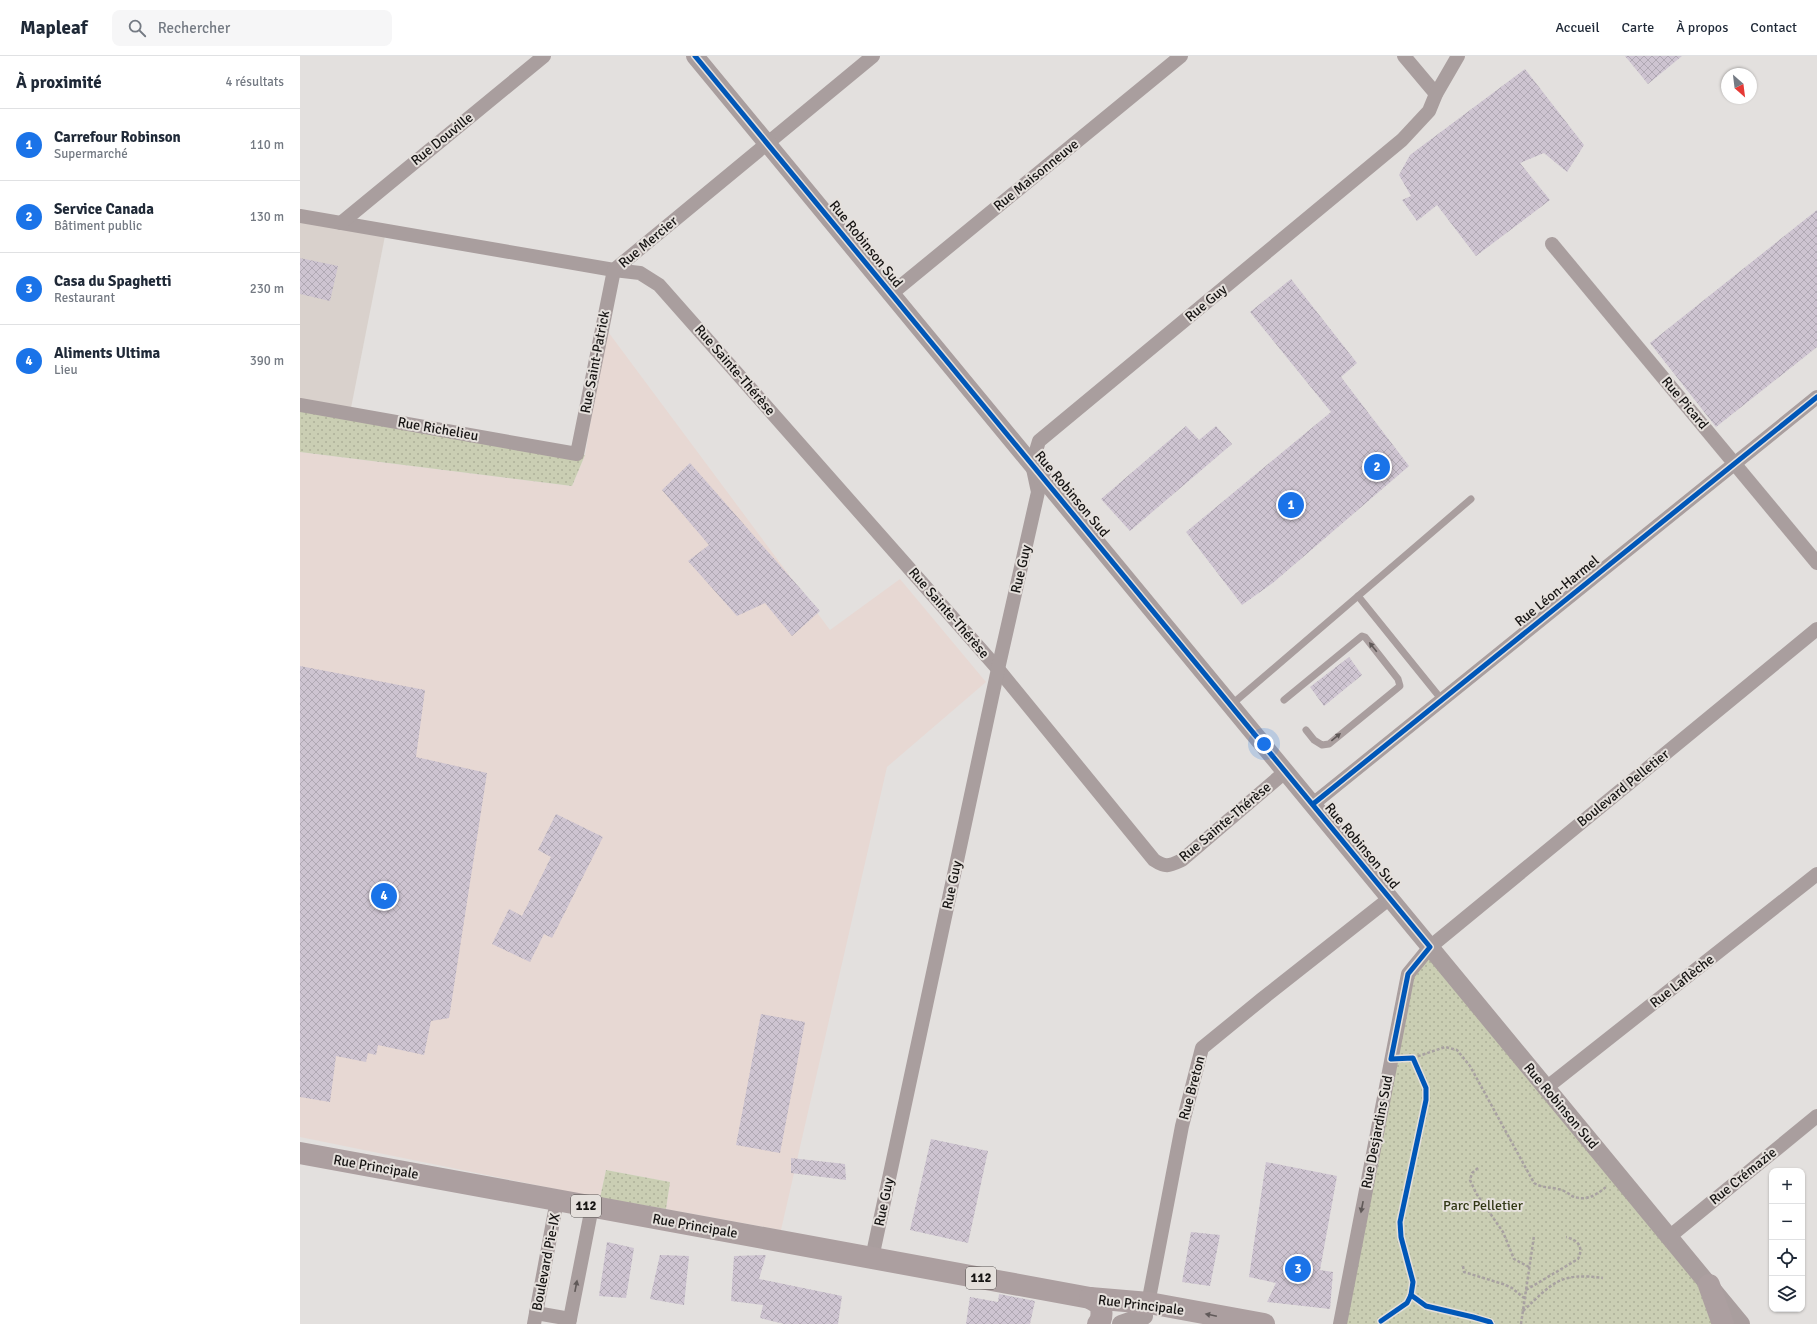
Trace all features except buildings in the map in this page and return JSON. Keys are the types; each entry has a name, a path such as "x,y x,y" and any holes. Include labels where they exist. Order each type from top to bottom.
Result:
{"main road":[{"name":"Rue Principale","path":"300,1153 1147,1309 1264,1324"},
{"path":"1709,1285 1736,1324"},
{"path":"1090,1298 1100,1304 1102,1312 1101,1321 1098,1324"},
{"name":"Rue Principale","path":"1147,1309 1182,1324"}],"street":[{"name":"Rue Douville","path":"341,223 544,56"},
{"name":"Rue Robinson Sud","path":"695,56 1709,1285"},
{"name":"Rue Mercier","path":"300,216 614,270 873,56"},
{"name":"Rue Maisonneuve","path":"891,294 1181,56"},
{"path":"1404,56 1436,94"},
{"name":"Rue Guy","path":"872,1258 998,669 1038,492 1032,464 1039,441 1402,140 1429,110 1436,94 1458,56"},
{"name":"Rue Picard","path":"1552,244 1817,563"},
{"name":"Rue Saint-Patrick","path":"577,454 614,270"},
{"name":"Rue Sainte-Thérèse","path":"614,270 640,273 659,285 998,669 1154,860 1163,866 1172,865 1182,860 1285,772"},
{"name":"Rue Léon-Harmel","path":"1313,804 1817,397"},
{"name":"Rue Richelieu","path":"300,405 577,454"},
{"name":"Boulevard Pelletier","path":"1430,947 1817,629"},
{"name":"Rue Laflèche","path":"1546,1088 1817,874"},
{"name":"Rue Breton","path":"1147,1309 1182,1126 1202,1048 1390,898"},
{"name":"Rue Desjardins Sud","path":"1340,1324 1408,974 1430,947"},
{"name":"Rue Crémazie","path":"1669,1237 1817,1116"},
{"name":"Boulevard Pie-IX","path":"535,1318 558,1200"},
{"path":"535,1318 569,1321 592,1207"},
{"path":"1121,1324 1147,1309"}],"lane":[{"path":"1230,705 1471,499"},
{"path":"1358,596 1442,700"},
{"path":"1284,700 1362,636 1365,637 1398,678 1400,686 1329,744 1322,745 1314,740 1306,730"}],"path":[{"path":"1391,1059 1413,1058 1445,1047 1457,1050 1470,1066 1534,1183 1540,1187 1560,1189 1574,1197 1586,1199 1597,1194 1619,1176"},
{"path":"1413,1058 1416,1064"},
{"path":"1478,1168 1472,1173 1470,1180 1476,1193 1503,1232 1514,1259 1529,1267"},
{"path":"1521,1324 1534,1236"},
{"path":"1526,1290 1573,1264 1578,1259 1581,1254 1578,1242 1574,1239 1566,1237"},
{"path":"1463,1266 1464,1272 1503,1284 1512,1288 1524,1298"},
{"path":"1522,1311 1549,1286 1559,1280 1583,1276 1603,1278"}],"shaded area":[{"path":"300,216 386,231 350,413 300,404"},
{"path":"606,329 830,630 900,579 986,682 887,767 781,1230 666,1209 670,1182 606,1170 600,1198 300,1137 300,452 572,486 585,455"}],"green space":[{"path":"300,404 585,455 572,486 300,452"},
{"name":"Parc Pelletier","path":"1430,947 1731,1324 1340,1324 1408,974"},
{"path":"606,1170 670,1182 666,1209 600,1198"}],"cycle path":[{"path":"695,56 1430,947 1408,974 1391,1059 1413,1058 1426,1088 1426,1100 1400,1222 1401,1237 1413,1282 1411,1295 1407,1303 1381,1321"},
{"path":"1313,804 1817,397"},
{"path":"1411,1295 1426,1306 1473,1317 1490,1322 1491,1324"}],"place":[{"name":"Service Canada","path":"1377,467"},
{"name":"Carrefour Robinson","path":"1291,505"},
{"name":"Aliments Ultima","path":"384,896"},
{"name":"Casa du Spaghetti","path":"1298,1269"}]}
